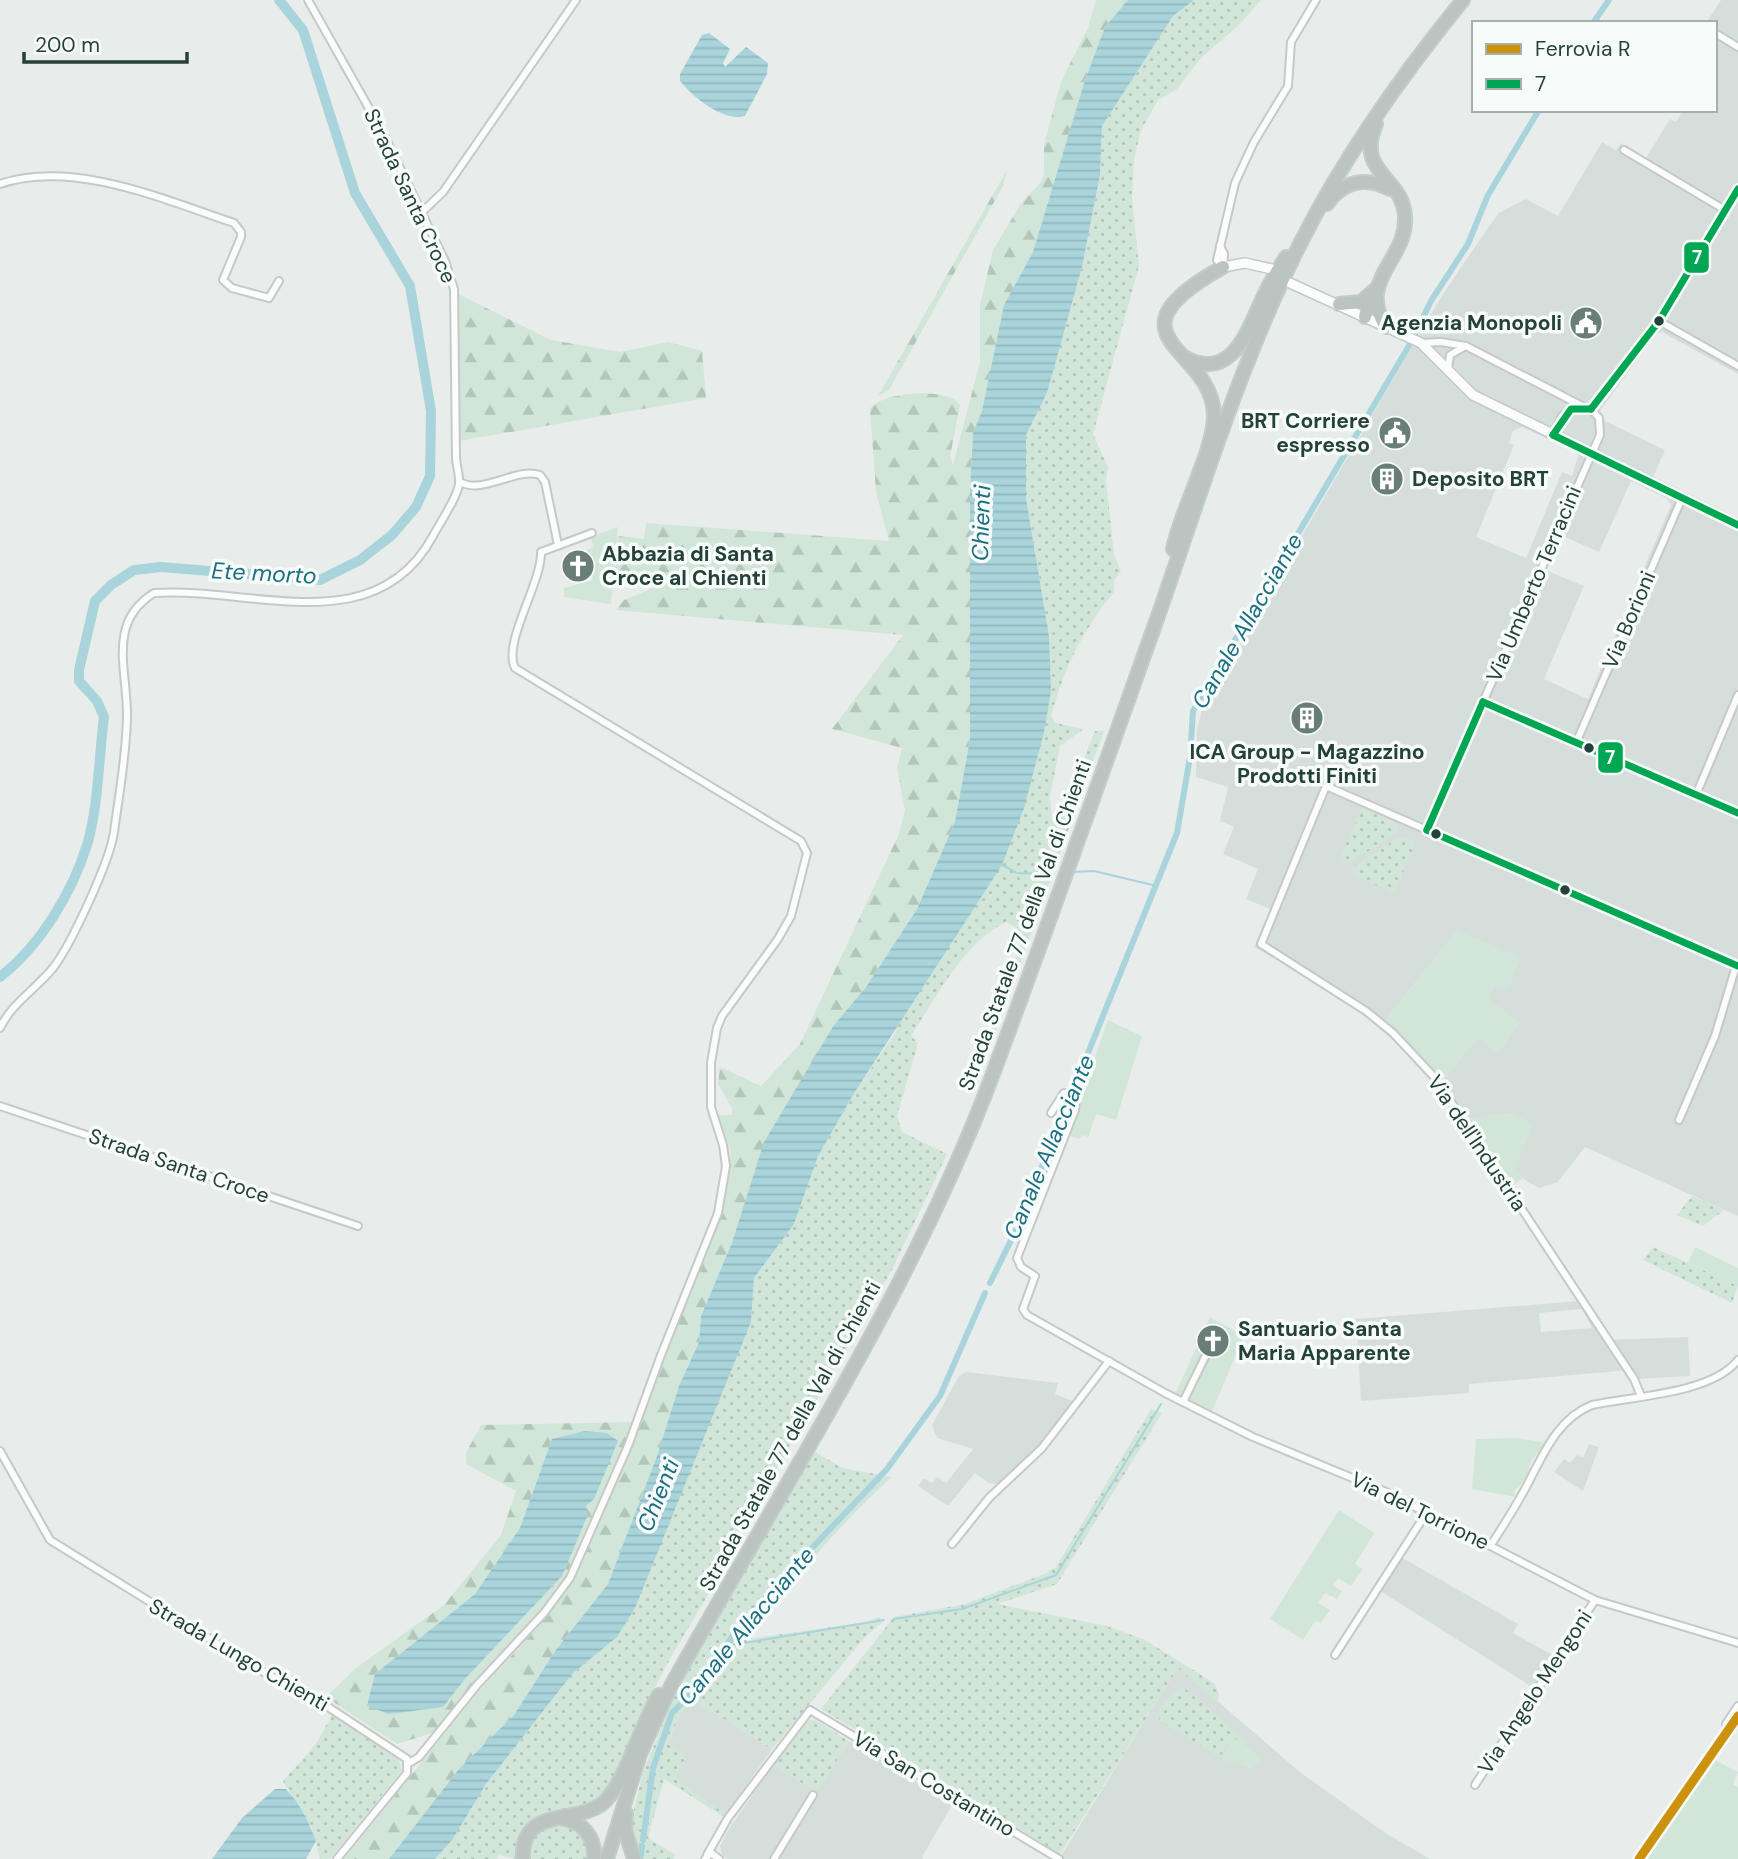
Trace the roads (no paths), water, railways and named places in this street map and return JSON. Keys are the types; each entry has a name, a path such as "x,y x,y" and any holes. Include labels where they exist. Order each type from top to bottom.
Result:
{"highway":[{"name":"Strada Statale 77 della Val di Chienti","path":"1122,707 1173,549 1254,327 1286,257 1368,114 1454,0"},
{"name":"Strada Statale 77 della Val di Chienti","path":"600,1859 627,1770 662,1696 901,1263 985,1085 1238,388 1300,243 1379,110 1463,0"},
{"path":"1366,317 1405,226 1403,205 1399,196 1371,160 1371,136 1383,112 1437,32"},
{"path":"1272,305 1326,205 1337,192 1350,184 1370,181 1399,196"},
{"path":"1179,355 1197,363 1212,363 1222,361 1238,348 1272,279 1286,257"},
{"path":"1173,549 1178,524 1211,435 1214,414 1206,383 1179,355 1167,336 1168,311 1178,297 1211,274 1221,261"},
{"path":"1339,304 1361,302 1374,296"},
{"path":"1374,296 1386,327"},
{"name":"Strada Statale 77 della Val di Chienti","path":"607,1859 633,1774 662,1696"},
{"path":"523,1859 523,1846 530,1832 543,1821 590,1810 614,1791 645,1717 662,1696"},
{"path":"634,1859 625,1830 627,1805 662,1696"},
{"path":"557,1818 570,1820 586,1831 593,1844 594,1859"}],"street":[{"name":"Strada Santa Croce","path":"308,0 371,111 421,213 454,289 456,457 460,482"},
{"path":"421,213 443,192 576,0"},
{"path":"1271,272 1260,266 1221,261 1220,246 1235,183 1254,142 1288,86 1292,42 1317,0"},
{"path":"1717,34 1738,47"},
{"path":"1624,150 1725,210"},
{"path":"0,183 43,178 102,181 234,223 241,232 241,237 223,280 232,288 269,298 279,281"},
{"path":"1415,341 1466,346 1591,409 1659,321 1738,189"},
{"path":"1291,281 1415,341 1473,395 1738,525"},
{"path":"1659,321 1738,366"},
{"path":"1447,369 1450,355 1466,346"},
{"path":"1553,435 1565,413 1582,406"},
{"name":"Via Umberto Terracini","path":"1427,831 1601,429 1599,418 1591,409"},
{"path":"0,1028 12,1009 42,981 64,952 113,836 127,716 121,645 131,611 154,593 326,603 387,587 406,573 425,551 460,482 471,485 530,473 540,475 545,482 558,545"},
{"name":"Via Borioni","path":"1577,743 1682,498"},
{"path":"337,1859 407,1773 409,1763 419,1757 477,1685 544,1613 578,1565 628,1446 718,1213 726,1154 711,1107 711,1063 717,1028 729,1006 786,927 807,853 802,841 515,668 512,650 542,566 541,552 592,533"},
{"path":"1696,794 1738,695"},
{"path":"1483,702 1738,813"},
{"name":"Via dell'Industria","path":"1427,831 1326,786 1261,946 1356,1003 1393,1033 1436,1079 1634,1379 1641,1396"},
{"path":"1427,831 1737,966 1716,1036 1679,1120"},
{"name":"Via del Torrione","path":"1051,1113 1067,1092 1076,1098 1075,1110 1016,1262 1035,1276 1024,1313 1183,1402 1253,1437 1370,1485 1427,1512 1595,1600 1738,1643"},
{"name":"Strada Santa Croce","path":"0,1106 358,1226"},
{"path":"1183,1402 1206,1355"},
{"path":"1491,1545 1527,1485 1535,1464 1569,1418 1592,1405 1710,1381 1729,1370 1738,1360"},
{"path":"952,1544 989,1498 1042,1448 1109,1361"},
{"name":"Strada Lungo Chienti","path":"0,1451 50,1540 265,1673 322,1703 405,1756 409,1763"},
{"path":"1335,1655 1427,1512"},
{"name":"Via Angelo Mengoni","path":"1475,1785 1595,1600"},
{"path":"1726,1724 1738,1706"},
{"name":"Via San Costantino","path":"714,1857 715,1840 766,1765 810,1710 1059,1859"},
{"path":"774,1859 813,1795"}],"water":[{"name":"Chienti","path":"1128,0 1194,0 1173,16 1102,126 1100,175 1082,267 1047,393 1026,435 1026,498 1049,636 1051,691 1044,732 1024,808 1002,865 853,1095 818,1156 794,1224 754,1278 751,1322 635,1608 617,1637 572,1674 486,1784 452,1840 435,1859 389,1859 459,1769 514,1715 555,1651 608,1584 657,1456 679,1386 699,1342 701,1316 732,1243 764,1142 834,1025 866,987 917,909 955,822 970,739 970,491 973,433 982,411 1004,305 1033,252 1085,80 1105,27"},
{"path":"709,33 730,49 723,63 725,67 746,47 768,63 767,74 745,116 736,117 718,112 700,101 680,81 680,74 702,35"},
{"path":"585,1431 607,1433 618,1441 594,1499 586,1506 587,1517 562,1576 465,1679 443,1707 389,1714 367,1706 375,1674 475,1594 520,1528 552,1439"},
{"path":"275,1789 286,1789 300,1807 310,1827 316,1841 306,1859 212,1859 242,1818"}],"waterway":[{"name":"Ete morto","path":"0,977 28,950 53,917 73,882 91,831 104,717 97,701 79,681 79,670 95,601 111,585 134,570 161,567 320,580 360,560 392,535 416,507 430,476 431,411 410,286 355,193 303,30 279,0"},
{"name":"Canale Allacciante","path":"1594,21 1609,0"},
{"name":"Canale Allacciante","path":"990,1283 1018,1226 1177,833 1190,757 1193,711 1410,344 1431,301 1468,244 1488,195 1538,112"},
{"path":"1002,865 1017,873 1051,874"},
{"path":"1073,872 1094,871 1157,886"},
{"name":"Canale Allacciante","path":"643,1840 653,1768 672,1713 704,1681 733,1635 776,1586 887,1469 940,1396 985,1293"},
{"path":"894,1619 962,1609 1056,1575 1161,1404"},
{"path":"726,1646 884,1620"},
{"name":"Canale Allacciante","path":"641,1856 642,1846"}],"rail line":[{"name":"R","path":"1639,1859 1738,1716"}],"place":[{"name":"Agenzia Monopoli","path":"1586,323"},
{"name":"BRT Corriere espresso","path":"1395,433"},
{"name":"Deposito BRT","path":"1387,479"},
{"name":"Abbazia di Santa Croce al Chienti","path":"578,566"},
{"name":"ICA Group - Magazzino Prodotti Finiti","path":"1307,718"},
{"name":"Santuario Santa Maria Apparente","path":"1213,1341"}]}
